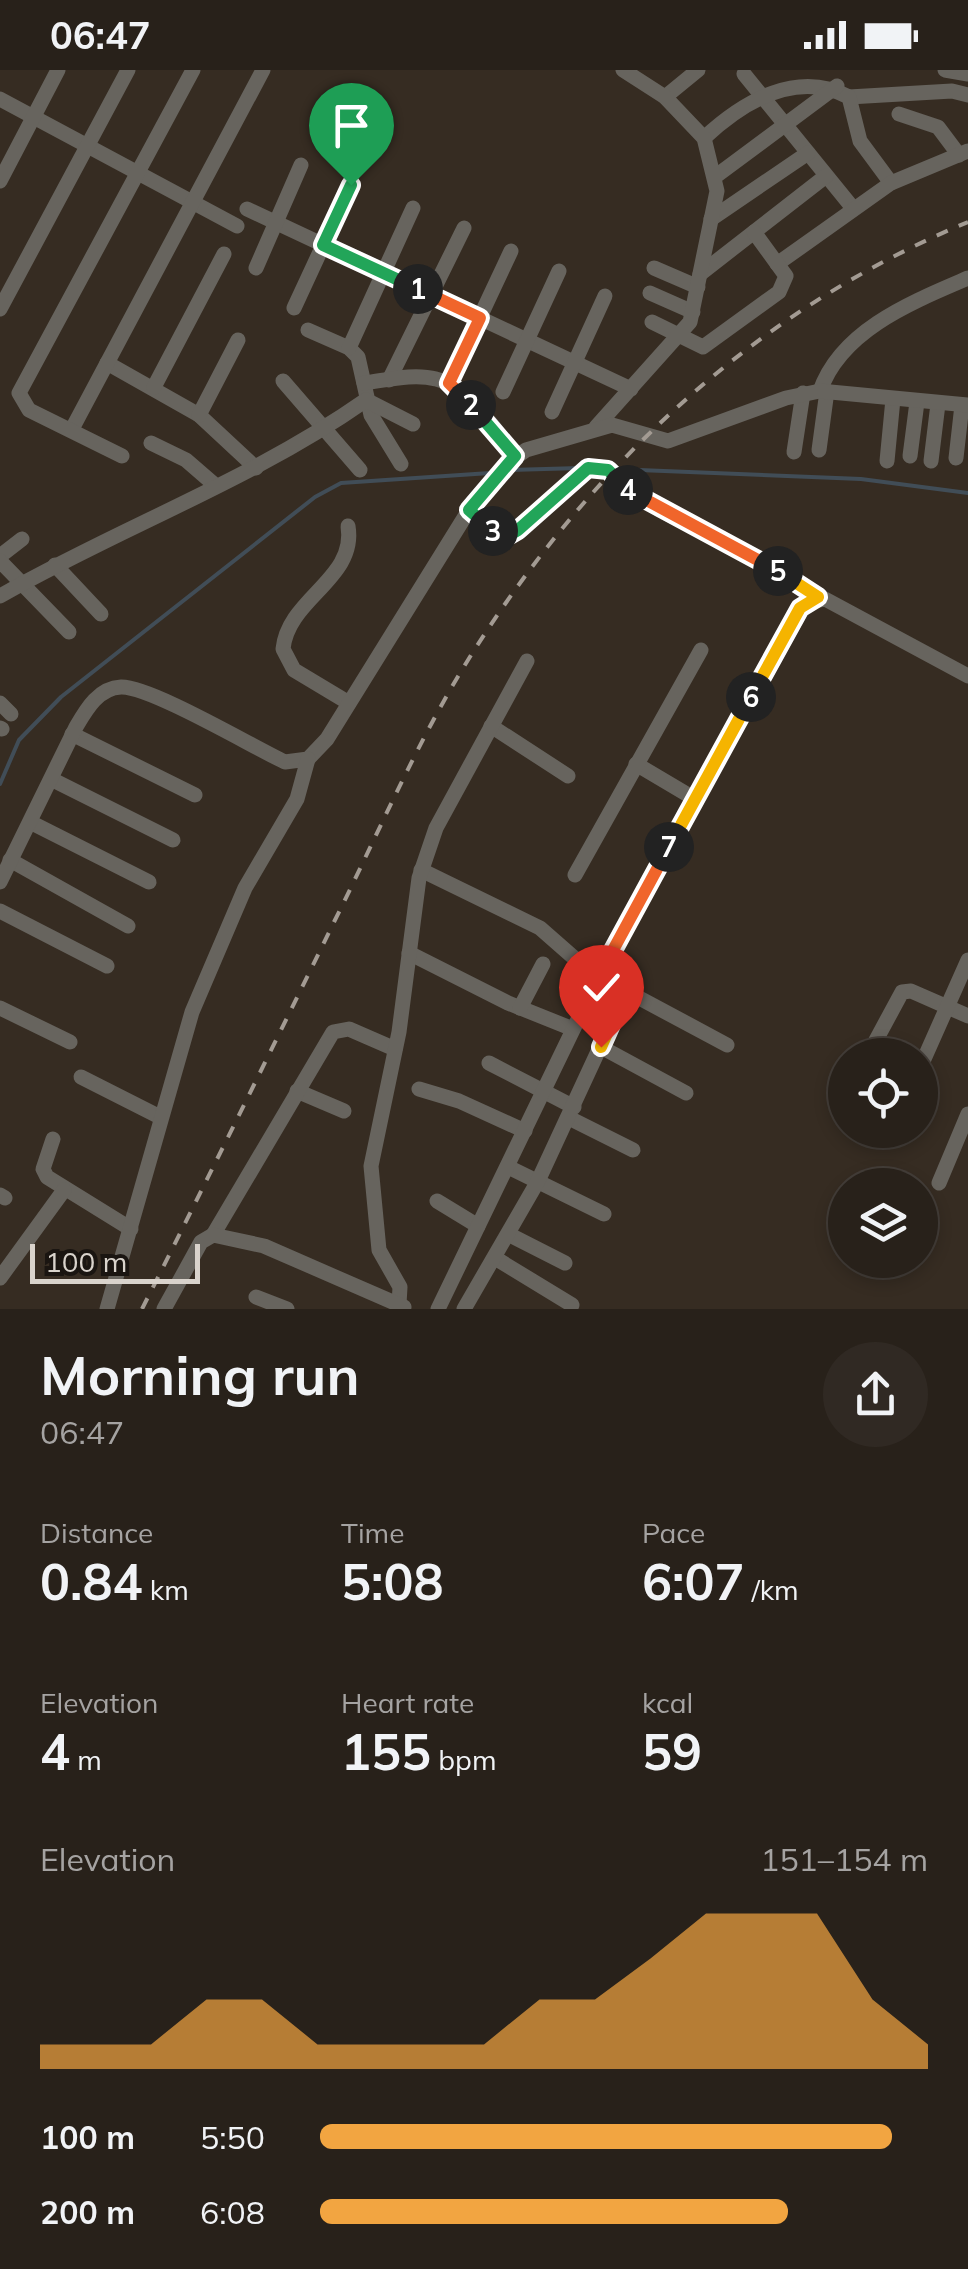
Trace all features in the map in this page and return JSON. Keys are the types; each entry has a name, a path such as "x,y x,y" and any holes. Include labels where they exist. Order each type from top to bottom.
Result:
{"street":[{"path":"0,181 58,70"},
{"path":"0,309 128,70"},
{"path":"122,456 30,410 20,393 193,70"},
{"path":"72,429 264,70"},
{"path":"665,97 698,70"},
{"path":"945,70 968,74"},
{"path":"744,72 852,207"},
{"path":"733,110 744,72"},
{"path":"596,428 680,337 693,312 716,176 704,138 636,73"},
{"path":"704,138 733,110 795,76 834,83 952,90 968,96"},
{"path":"716,176 834,83"},
{"path":"834,83 860,141 891,183"},
{"path":"0,99 237,226"},
{"path":"777,264 852,207 891,183 964,153 938,127 900,114"},
{"path":"711,219 808,153"},
{"path":"256,268 302,165"},
{"path":"699,281 826,176"},
{"path":"294,308 351,185"},
{"path":"349,348 413,208"},
{"path":"246,210 631,389"},
{"path":"389,380 464,228"},
{"path":"652,322 703,347 782,288 786,276 754,232"},
{"path":"449,383 511,251"},
{"path":"154,387 224,254"},
{"path":"654,268 699,281"},
{"path":"503,392 559,272"},
{"path":"794,452 830,364 849,344 900,311 968,278"},
{"path":"650,294 693,312"},
{"path":"552,412 606,296"},
{"path":"308,330 349,348 362,366 366,400 376,428 401,464"},
{"path":"199,415 238,340"},
{"path":"107,363 199,415 256,468"},
{"path":"364,382 422,376 449,383 486,419 510,460"},
{"path":"283,382 360,470"},
{"path":"817,392 818,450"},
{"path":"108,1309 160,1117 207,974 245,888 297,800 308,759 327,739 469,510 510,460 596,428 623,426 653,440 668,441 817,392 965,405 956,458"},
{"path":"886,461 893,399"},
{"path":"0,596 55,565 256,468 366,400"},
{"path":"366,400 413,424"},
{"path":"910,456 917,402"},
{"path":"930,461 938,404"},
{"path":"152,442 186,460 216,486"},
{"path":"469,510 506,537 588,468 600,467 658,509 968,676"},
{"path":"348,526 346,558 293,620 284,649 294,670 348,703"},
{"path":"22,539 0,559 19,585 70,632"},
{"path":"55,565 101,614"},
{"path":"438,1309 599,976 794,619 806,602 818,597"},
{"path":"574,875 700,650"},
{"path":"403,1307 400,1287 382,1260 371,1196 375,1137 395,1049 421,870 436,828 527,662"},
{"path":"0,882 72,734 98,696 122,687 285,762 308,759"},
{"path":"491,726 568,776"},
{"path":"72,734 195,794"},
{"path":"636,764 695,798"},
{"path":"51,778 173,840"},
{"path":"30,822 149,882"},
{"path":"10,860 128,926"},
{"path":"421,870 548,933 599,976 727,1045"},
{"path":"0,912 107,966"},
{"path":"410,953 520,1008 572,1029"},
{"path":"934,1038 968,960"},
{"path":"520,1008 543,964"},
{"path":"464,1309 538,1181 626,991"},
{"path":"877,1038 902,992 912,991 968,1016"},
{"path":"0,1008 70,1042"},
{"path":"164,1309 201,1242 213,1235 337,1030 355,1031 395,1049"},
{"path":"601,1047 686,1093"},
{"path":"489,1063 543,1092 633,1150"},
{"path":"81,1078 160,1117"},
{"path":"419,1089 459,1101 525,1131"},
{"path":"297,1091 344,1111"},
{"path":"939,1183 968,1114"},
{"path":"53,1140 44,1173 64,1190 131,1229"},
{"path":"508,1167 604,1214"},
{"path":"0,1278 64,1190"},
{"path":"437,1201 478,1226"},
{"path":"508,1234 565,1263"},
{"path":"213,1235 264,1246 403,1307"},
{"path":"494,1258 572,1305"},
{"path":"256,1297 287,1309"}],"waterway":[{"path":"510,470 580,468"},
{"path":"614,469 861,479 968,493"},
{"path":"0,784 19,740 61,697 315,497 341,483 490,473"}],"railway":[{"path":"142,1309 417,751 453,684 520,583 627,455 687,398 751,346 819,299 891,258 968,222"}],"route":[{"path":"351,185 323,245 480,318 449,383 486,419 515,456 469,510 489,529 506,537 588,468 600,467 658,509 723,540 818,597 806,602 794,619 599,976 626,991 601,1047"}]}
